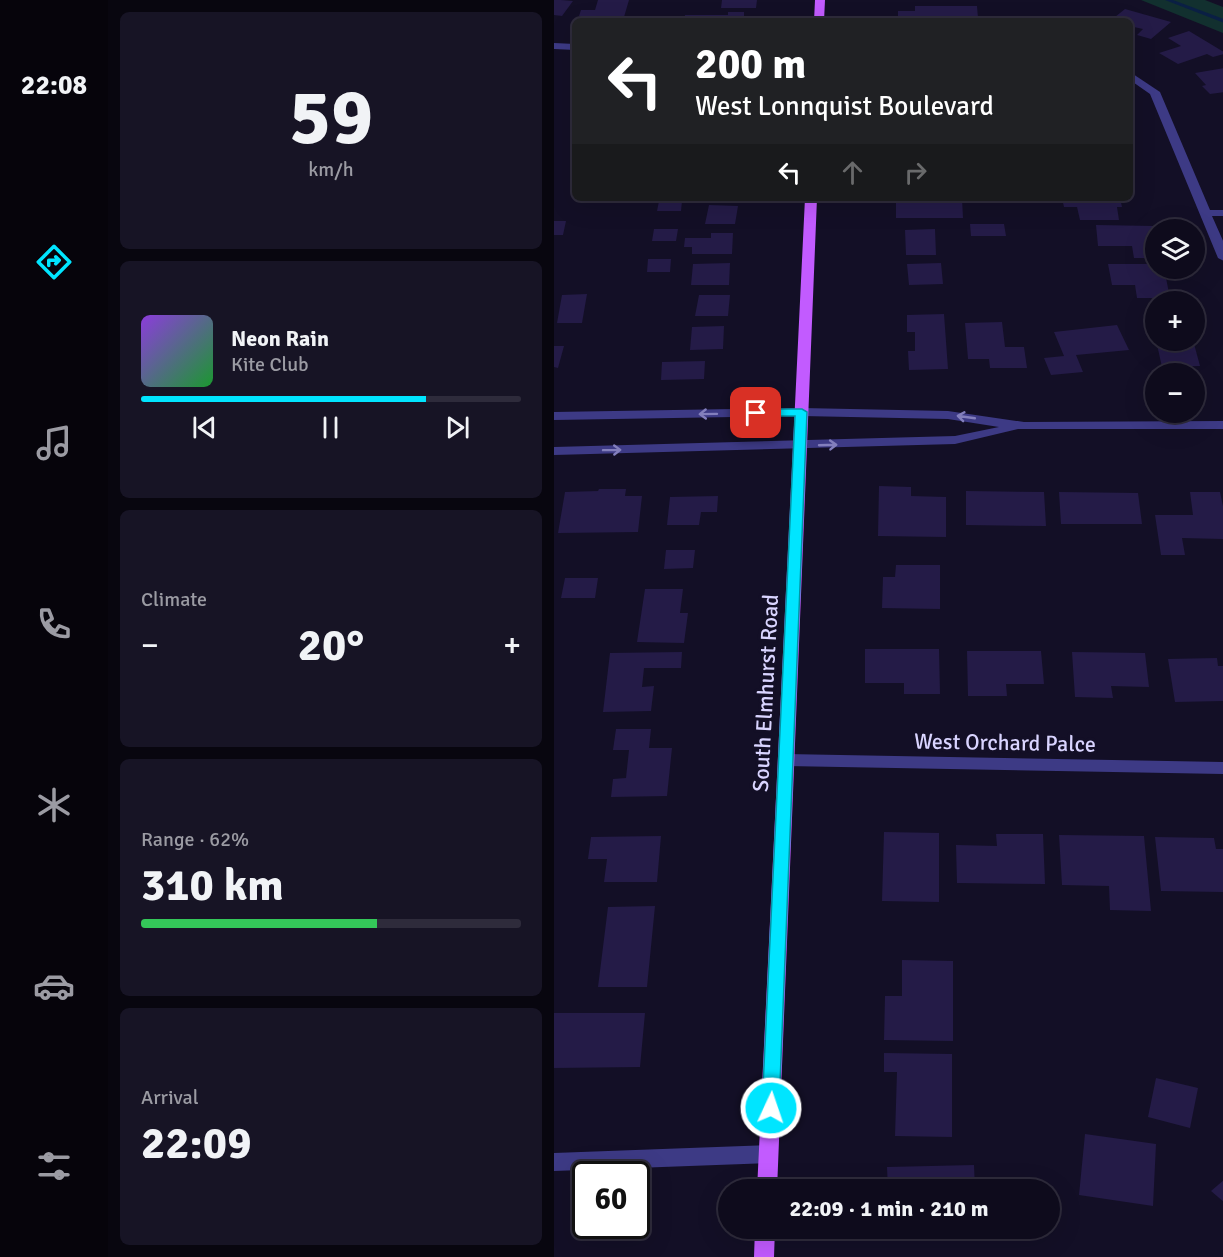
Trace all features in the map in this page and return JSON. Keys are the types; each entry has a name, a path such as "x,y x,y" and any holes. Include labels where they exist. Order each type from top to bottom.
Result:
{"main road":[{"path":"819,18 820,0"},
{"name":"South Elmhurst Road","path":"767,1179 811,201"},
{"path":"764,1257 765,1239"}],"street":[{"path":"554,46 572,47"},
{"path":"1133,77 1155,92 1207,213 1223,258"},
{"path":"1207,213 1223,213"},
{"path":"554,416 802,412 948,415 1024,426 1223,424"},
{"path":"554,451 954,441 1024,426"},
{"name":"West Orchard Palce","path":"786,760 1223,768"},
{"path":"554,1162 768,1154"}],"green space":[{"path":"1141,0 1205,0 1223,7 1223,33"}],"building":[{"path":"554,0 573,1 562,16 554,15"},
{"path":"598,0 629,0 624,17 579,16 581,10 595,10"},
{"path":"722,0 757,0 756,8 721,8"},
{"path":"915,6 977,6 978,18 898,18 898,11 915,11"},
{"path":"1125,9 1171,22 1151,39 1137,35 1143,29 1133,28 1133,18 1114,18"},
{"path":"728,12 744,12 744,18 684,18 685,15 728,15"},
{"path":"1189,31 1224,54 1213,57 1207,54 1178,64 1159,53 1181,46 1168,38"},
{"path":"1224,68 1224,92 1210,94 1202,86 1206,85 1195,73"},
{"path":"659,201 682,201 681,211 657,211"},
{"path":"896,201 962,201 963,218 896,218"},
{"path":"1063,201 1121,201 1122,207 1117,207 1119,220 1080,220 1077,207 1064,207"},
{"path":"709,205 738,206 735,224 705,224"},
{"path":"554,221 566,221 563,235 554,235"},
{"path":"970,224 1004,224 1006,236 971,236"},
{"path":"1096,225 1145,226 1145,258 1134,258 1132,246 1098,246"},
{"path":"654,229 678,229 676,241 652,241"},
{"path":"935,229 936,255 906,255 905,230"},
{"path":"711,233 733,233 732,254 692,254 692,247 684,247 685,238 711,238"},
{"path":"648,259 671,259 670,272 647,272"},
{"path":"730,263 729,285 691,285 693,264"},
{"path":"941,263 943,284 909,285 907,264"},
{"path":"1108,264 1145,264 1145,279 1166,279 1169,291 1145,291 1145,298 1137,298 1135,285 1112,285"},
{"path":"587,294 582,323 557,323 562,295"},
{"path":"699,295 730,295 728,316 695,316"},
{"path":"944,314 948,369 909,370 908,351 915,351 915,332 907,332 907,315"},
{"path":"1002,322 1005,347 1024,347 1027,368 990,368 989,359 968,359 965,323"},
{"path":"1117,325 1129,350 1076,355 1083,372 1051,375 1044,358 1064,356 1054,332"},
{"path":"724,326 723,349 690,350 692,327"},
{"path":"554,346 564,346 558,368 554,367"},
{"path":"1158,351 1196,351 1199,363 1161,363"},
{"path":"705,361 704,379 661,380 662,362"},
{"path":"879,486 911,487 911,496 946,497 946,537 878,536"},
{"path":"599,489 626,489 625,496 642,496 638,532 558,533 565,492 598,491"},
{"path":"966,491 1044,492 1046,526 966,525"},
{"path":"1059,492 1138,493 1142,524 1061,524"},
{"path":"1190,492 1220,492 1224,511 1224,539 1182,538 1185,555 1161,555 1155,515 1193,515"},
{"path":"718,496 717,512 701,512 699,525 667,525 670,497"},
{"path":"666,550 695,550 693,568 664,569"},
{"path":"896,565 940,565 940,609 882,608 883,577 895,577"},
{"path":"565,578 598,578 595,598 561,598"},
{"path":"645,589 683,589 680,613 688,613 684,643 637,642"},
{"path":"865,649 939,649 940,694 904,694 904,683 865,683"},
{"path":"967,651 1041,651 1044,684 1006,684 1007,696 968,696"},
{"path":"682,652 681,668 644,668 642,687 654,686 651,711 603,712 610,653"},
{"path":"1072,652 1145,653 1149,687 1111,686 1113,698 1075,697"},
{"path":"1217,658 1218,666 1224,666 1224,701 1175,702 1168,659"},
{"path":"616,729 651,729 649,748 672,748 667,796 611,797 613,779 626,778 629,750 613,750"},
{"path":"884,832 939,833 939,902 882,901"},
{"path":"996,834 1043,834 1045,884 957,883 956,845 997,846"},
{"path":"1059,835 1144,836 1151,911 1110,910 1109,886 1062,885"},
{"path":"661,836 657,882 604,882 607,859 588,859 591,837"},
{"path":"1155,837 1214,838 1216,849 1224,849 1224,892 1161,891"},
{"path":"655,906 647,987 598,987 608,907"},
{"path":"902,960 953,961 953,1041 884,1040 885,996 902,996"},
{"path":"554,1013 645,1013 640,1067 554,1068"},
{"path":"884,1053 952,1054 952,1137 895,1136 897,1072 884,1072"},
{"path":"1156,1078 1198,1088 1190,1128 1148,1117"},
{"path":"1085,1134 1156,1144 1153,1206 1079,1195"},
{"path":"974,1165 975,1179 888,1179 887,1167"},
{"path":"1224,1180 1224,1202 1211,1191"}],"waterway":[{"path":"1168,0 1224,21"}],"route":[{"path":"756,413 802,412 771,1108"}]}
